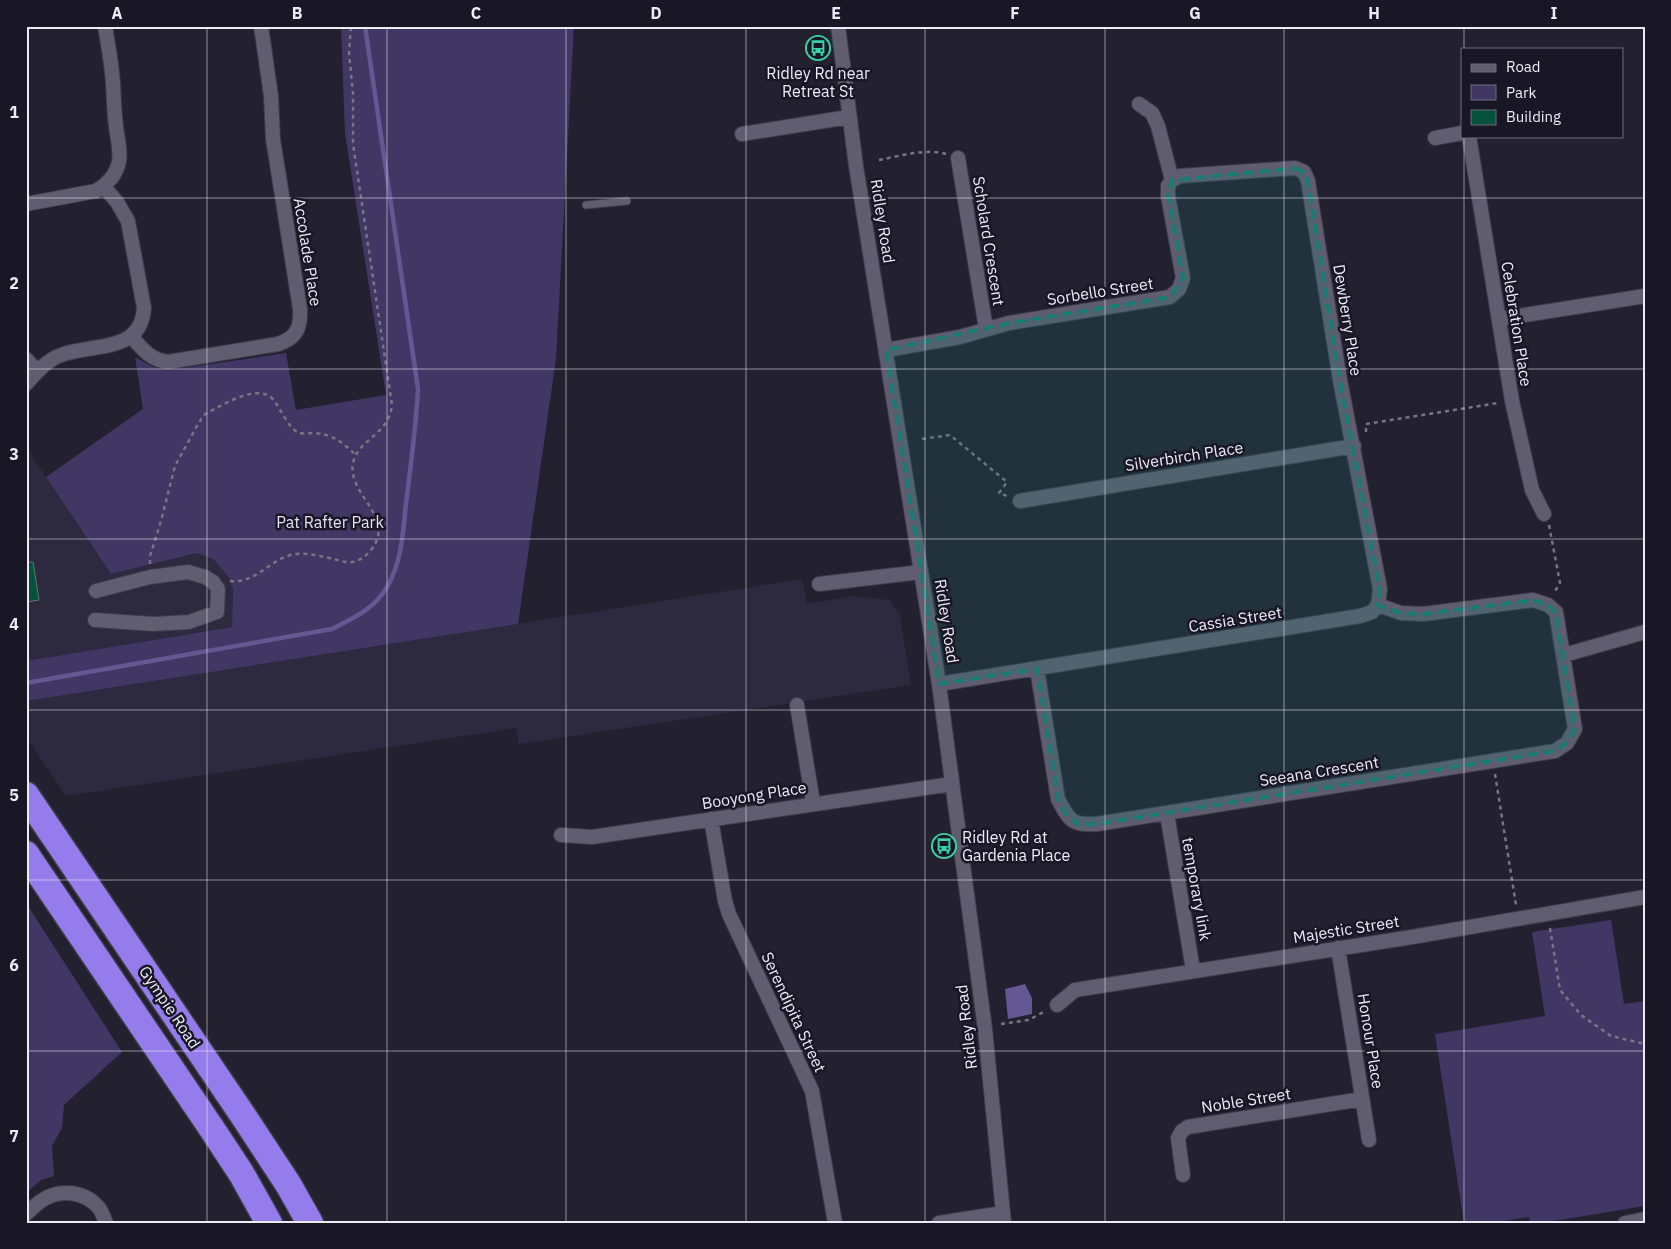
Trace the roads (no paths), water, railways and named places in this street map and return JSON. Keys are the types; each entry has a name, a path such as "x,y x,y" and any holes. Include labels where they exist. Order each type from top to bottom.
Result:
{"highway":[{"name":"Gympie Road","path":"26,795 242,1114 288,1184 310,1223"},
{"name":"Gympie Road","path":"26,854 217,1136 270,1223"}],"street":[{"path":"26,204 89,193 104,187 112,178 119,161 113,82 105,26"},
{"name":"Accolade Place","path":"131,336 151,356 160,361 168,362 278,344 290,339 298,330 300,309 273,138 271,96 261,26"},
{"name":"Ridley Road","path":"838,26 850,118 939,684 985,1029 1003,1218"},
{"name":"Sorbello Street","path":"886,350 935,343 1019,322 1170,297 1180,289 1183,278 1168,196 1168,186 1172,180 1158,126 1152,113 1139,104"},
{"path":"742,134 850,118"},
{"path":"1435,138 1461,133"},
{"name":"Celebration Place","path":"1469,138 1512,401 1532,490 1544,514"},
{"name":"Scholard Crescent","path":"958,158 986,329"},
{"name":"Dewberry Place","path":"1172,180 1180,176 1295,168 1304,172 1308,181 1340,380 1380,589 1378,605"},
{"path":"26,384 37,371 53,359 61,355 118,343 131,336 142,320 144,308 131,232 123,211 104,187"},
{"path":"1499,319 1645,296"},
{"path":"26,359 37,371"},
{"name":"Silverbirch Place","path":"1020,501 1354,446"},
{"path":"95,620 153,624 189,622 217,612 218,589 205,577 188,572 150,577 96,590"},
{"path":"819,584 921,572"},
{"name":"Seeana Crescent","path":"1038,669 1058,799 1067,816 1078,825 1167,814 1555,751 1566,743 1575,729 1556,612 1548,605 1533,600 1423,614 1401,613 1378,605"},
{"name":"Cassia Street","path":"939,684 1360,616 1372,612 1378,605"},
{"path":"1564,655 1645,632"},
{"path":"797,704 813,803"},
{"name":"Booyong Place","path":"561,835 592,837 952,784"},
{"name":"temporary link","path":"1167,814 1193,970"},
{"name":"Serendipita Street","path":"711,819 725,901 729,914 812,1091 835,1223"},
{"name":"Majestic Street","path":"1057,1005 1076,990 1645,897"},
{"name":"Honour Place","path":"1338,948 1369,1140"},
{"name":"Noble Street","path":"1183,1175 1178,1138 1182,1131 1188,1127 1362,1098"},
{"path":"26,1214 41,1201 52,1195 64,1192 84,1196 98,1208 106,1223"},
{"path":"939,1223 1003,1218"},
{"path":"1625,1223 1645,1219"}],"lane":[{"path":"586,205 627,202"}],"waterway":[{"path":"26,683 332,629 371,606 383,593 393,576 401,546 418,389 365,26"}],"place":[{"name":"Ridley Rd near Retreat St","path":"818,48"},
{"name":"Ridley Rd at Gardenia Place","path":"944,846"}],"park label":[{"name":"Pat Rafter Park","path":"330,522"}]}
